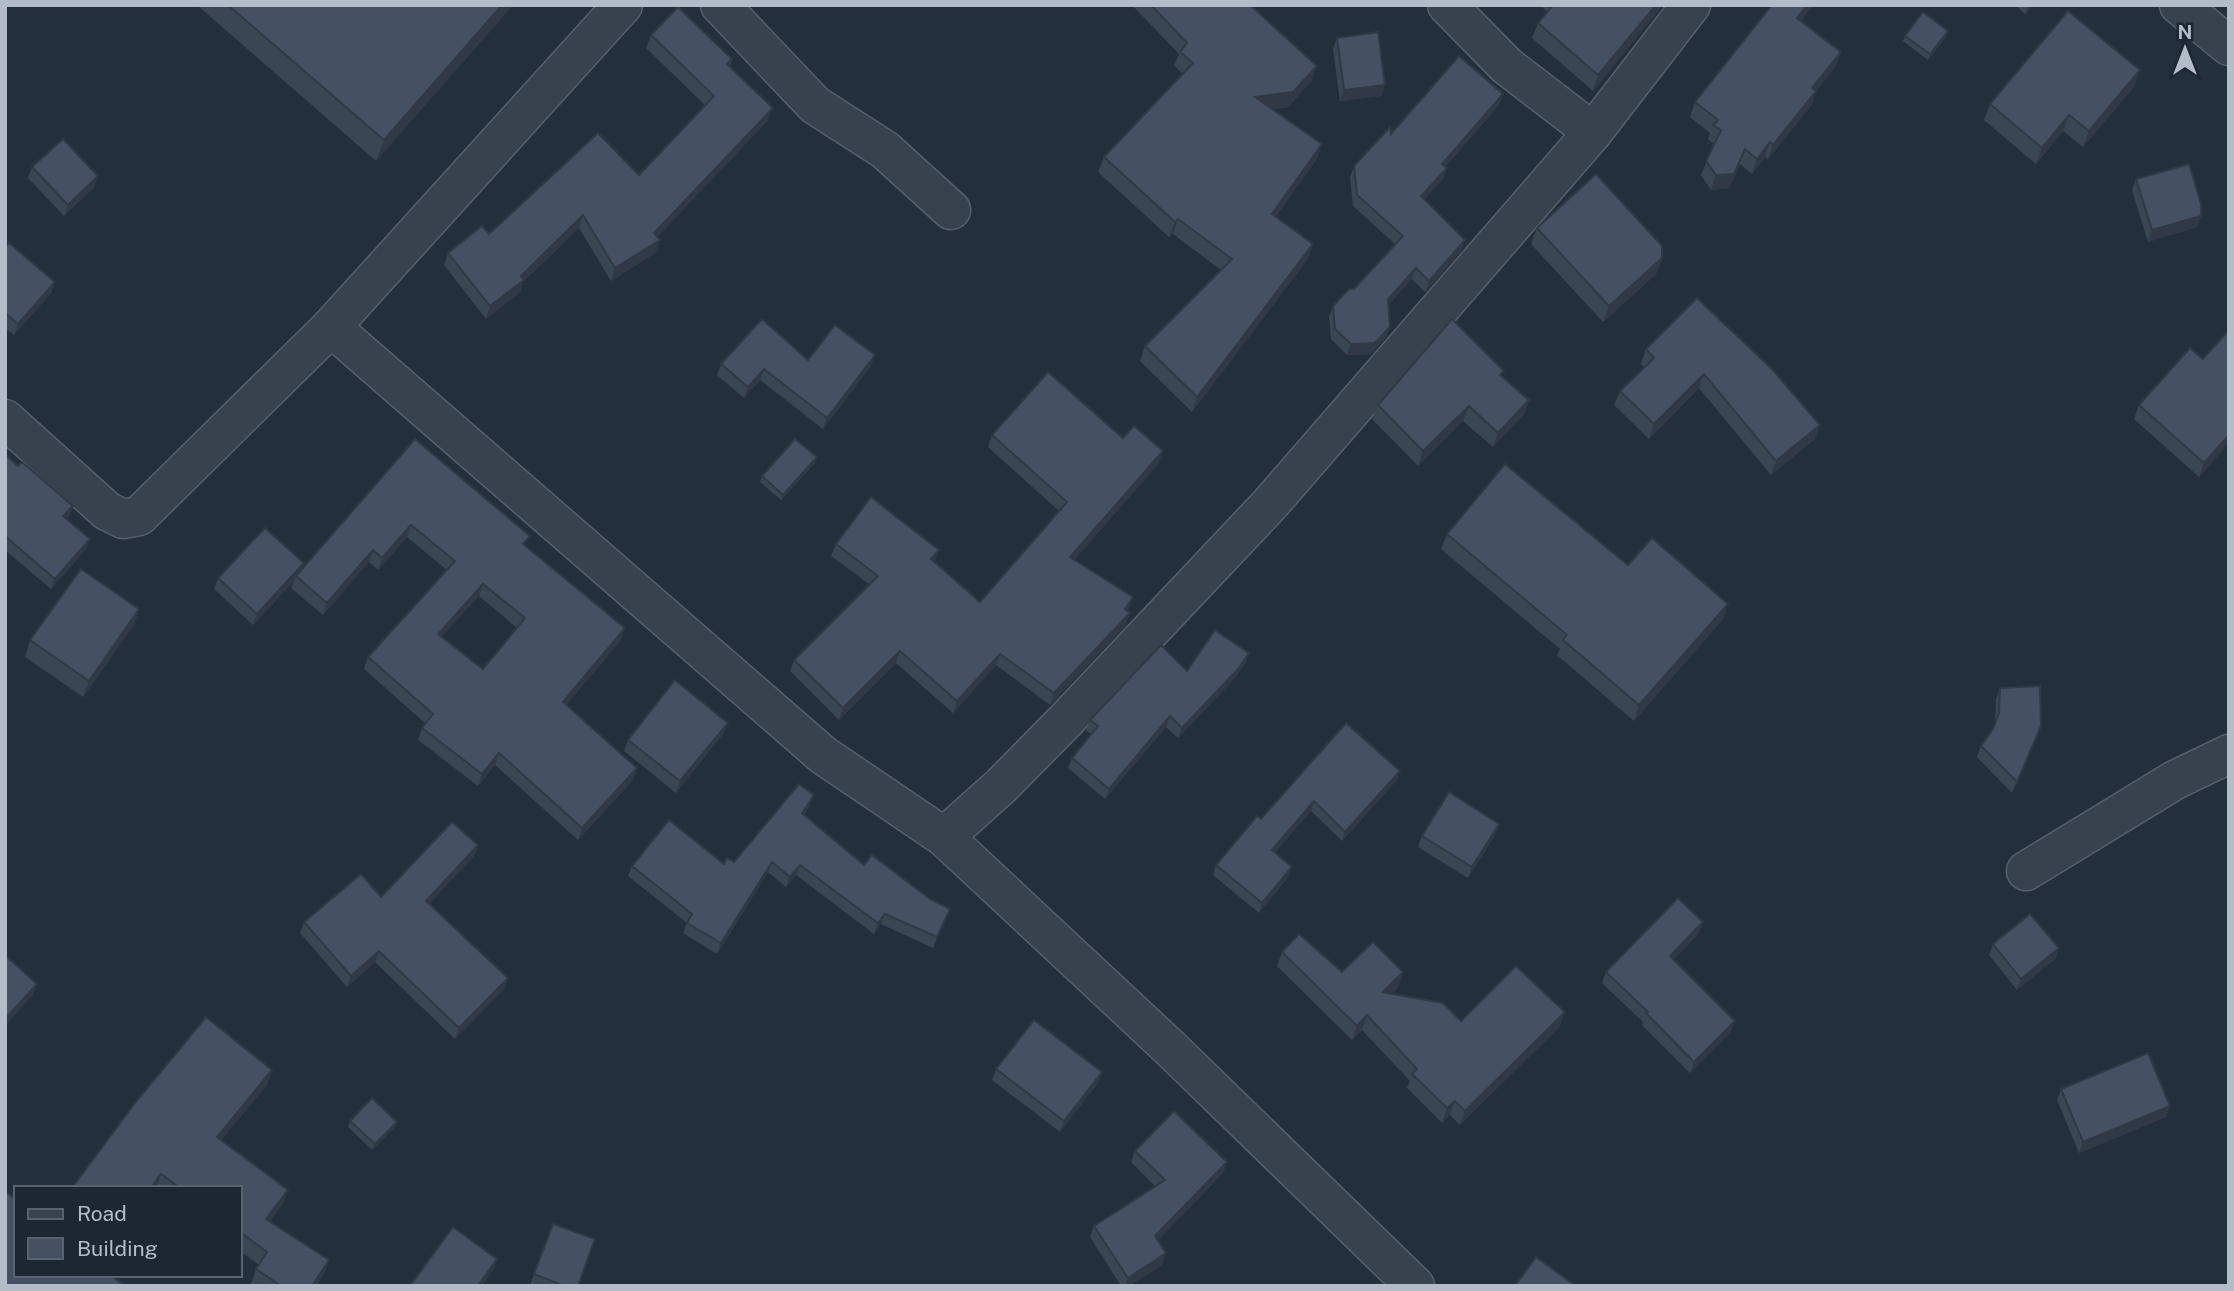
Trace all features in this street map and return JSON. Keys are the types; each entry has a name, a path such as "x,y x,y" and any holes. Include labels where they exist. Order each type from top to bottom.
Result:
{"street":[{"path":"5,419 107,511 122,519 139,516 331,327 623,5"},
{"path":"720,5 815,105 885,150 951,210"},
{"path":"1447,5 1507,66 1593,132"},
{"path":"944,836 1001,786 1068,718 1270,503 1593,132 1691,5"},
{"path":"2179,5 2229,46"},
{"path":"331,327 823,755 944,836 1170,1046 1415,1286"},
{"path":"2026,871 2175,780 2229,754"}],"building":[{"path":"228,5 502,5 384,140"},
{"path":"1151,5 1250,5 1317,66 1293,92 1255,97 1322,144 1272,214 1313,244 1197,397 1145,346 1232,259 1178,219 1175,222 1104,157 1193,63 1180,52 1187,43"},
{"path":"1553,5 1656,5 1598,75 1538,23"},
{"path":"1772,5 1807,5 1797,18 1841,52 1812,88 1816,91 1773,145 1770,142 1757,159 1745,149 1734,174 1716,175 1706,161 1721,130 1713,125 1718,120 1695,102"},
{"path":"678,7 732,59 727,64 773,108 654,233 660,240 615,268 583,215 521,276 524,280 490,306 448,253 482,226 489,234 598,133 639,175 714,96 651,35"},
{"path":"2068,11 2140,70 2089,131 2069,115 2042,148 1990,104"},
{"path":"1923,12 1948,31 1930,54 1905,36"},
{"path":"1378,32 1385,85 1344,90 1337,38"},
{"path":"1459,56 1503,94 1442,164 1447,168 1421,196 1465,240 1429,281 1416,268 1388,299 1390,327 1375,343 1351,344 1335,329 1333,306 1349,289 1354,289 1403,236 1357,195 1354,166 1390,127 1391,134"},
{"path":"63,139 98,176 68,205 32,167"},
{"path":"2189,164 2201,204 2201,216 2152,230 2136,179"},
{"path":"1596,174 1662,246 1662,258 1609,306 1537,228"},
{"path":"9,243 55,282 18,324 5,313 5,247"},
{"path":"1697,298 1771,368 1820,425 1776,461 1704,374 1654,424 1620,391 1654,358 1646,349"},
{"path":"762,319 808,360 835,325 875,355 827,418 764,369 748,387 721,364"},
{"path":"1452,319 1504,371 1500,375 1529,400 1498,433 1469,406 1423,451 1378,405"},
{"path":"2229,330 2229,435 2204,463 2139,405 2190,348 2203,359"},
{"path":"1048,372 1123,438 1134,426 1163,451 1070,557 1133,597 1125,609 1130,613 1054,693 1000,654 957,701 900,651 843,708 794,660 878,576 836,544 871,497 939,550 931,559 980,602 1067,502 992,435"},
{"path":"415,439 530,536 523,544 625,628 563,702 637,768 582,828 499,753 482,774 422,728 433,714 368,657 455,561 411,525 382,558 373,550 327,603 296,576","holes":["483,584 525,618 483,669 438,634"]},
{"path":"795,439 817,457 783,495 762,476"},
{"path":"5,454 18,466 22,462 73,506 63,516 90,539 55,579 5,536"},
{"path":"1505,464 1628,565 1652,538 1728,604 1639,705 1563,640 1567,635 1447,534"},
{"path":"265,528 304,563 257,614 218,578"},
{"path":"81,569 139,609 89,681 30,640"},
{"path":"1215,630 1249,653 1239,668 1182,728 1170,716 1109,789 1072,758 1098,726 1090,720 1161,645 1187,671"},
{"path":"675,680 728,723 680,781 628,740"},
{"path":"2040,686 2041,726 2017,782 1981,746 1993,729 1999,713 2000,688"},
{"path":"1346,723 1400,771 1345,832 1314,801 1272,850 1292,867 1262,903 1216,865 1257,816 1261,819"},
{"path":"799,784 814,795 802,813 864,865 872,855 930,899 950,909 937,937 885,914 878,923 800,865 790,877 772,862 721,943 687,923 692,914 632,866 669,820 724,864 727,858 734,862"},
{"path":"1449,792 1499,824 1472,867 1422,836"},
{"path":"452,822 478,845 426,901 508,978 459,1028 379,951 351,976 304,922 361,874 381,897"},
{"path":"1678,898 1703,922 1670,956 1735,1021 1694,1062 1606,972"},
{"path":"2030,914 2059,948 2021,979 1993,944"},
{"path":"1299,934 1342,972 1373,942 1403,972 1383,992 1443,1003 1461,1021 1516,966 1565,1012 1465,1111 1455,1101 1447,1108 1412,1074 1417,1069 1367,1015 1357,1026 1282,952"},
{"path":"5,955 37,984 5,1019"},
{"path":"206,1017 272,1070 217,1137 288,1190 266,1219 329,1260 312,1286 281,1286 256,1269 267,1252 242,1233 242,1186 177,1186 161,1174 152,1186 73,1186 135,1103"},
{"path":"1034,1020 1102,1072 1064,1121 996,1069"},
{"path":"2148,1053 2170,1106 2083,1142 2061,1089"},
{"path":"372,1098 397,1122 375,1144 350,1121"},
{"path":"1174,1111 1227,1162 1155,1236 1166,1253 1128,1278 1094,1226 1165,1180 1135,1151"},
{"path":"5,1191 14,1198 14,1277 113,1277 125,1286 5,1286"},
{"path":"553,1224 595,1239 578,1286 564,1286 534,1274"},
{"path":"453,1227 497,1259 478,1286 410,1286"},
{"path":"1536,1257 1576,1286 1515,1286"}]}
